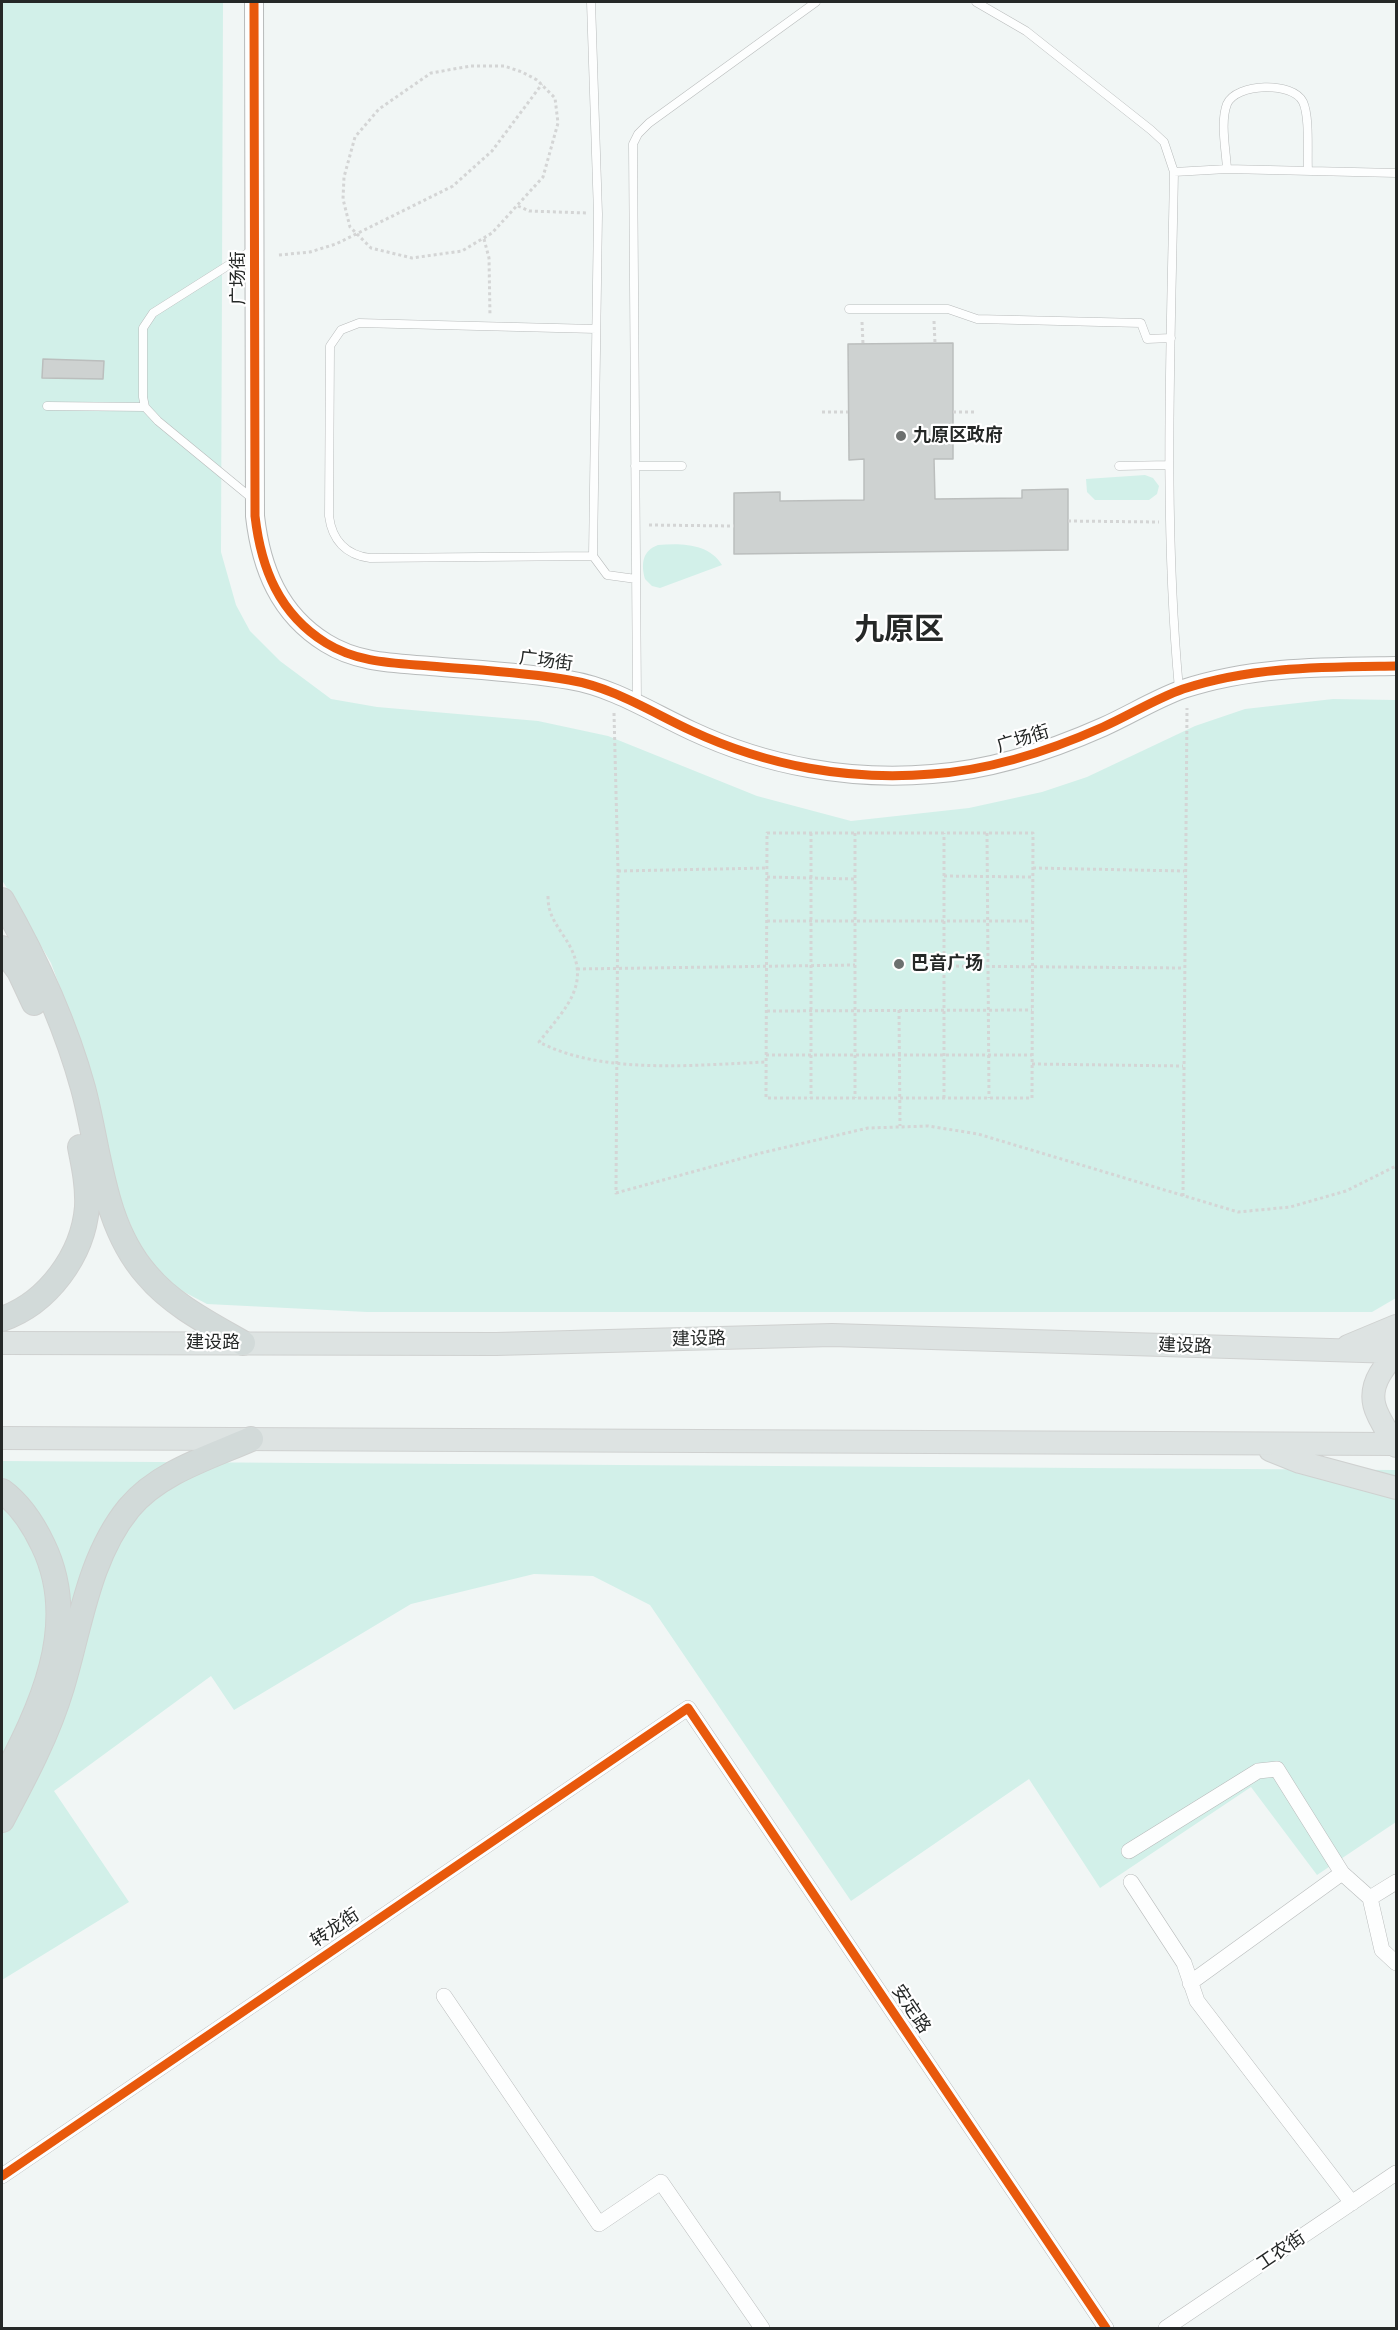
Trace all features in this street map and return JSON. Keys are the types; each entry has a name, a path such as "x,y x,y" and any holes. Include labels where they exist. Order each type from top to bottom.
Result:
{"highway":[{"path":"2,900 48,994 77,1071 109,1203 125,1242 146,1274 161,1290 205,1321 243,1343"},
{"path":"2,948 28,987 53,1049 78,1136 87,1196 81,1235 58,1277 37,1299 2,1319"},
{"path":"2,1820 48,1726 93,1578 114,1529 129,1507 166,1478 251,1439"},
{"path":"2,1491 27,1516 38,1535 53,1571 60,1604 57,1641 48,1680 37,1710 2,1782"}],"main road":[{"path":"1329,1351 1353,1345 1396,1326"},
{"name":"建设路","path":"2,1343 496,1344 832,1335 1329,1351 1396,1349"},
{"path":"1396,1349 1377,1381 1372,1398 1374,1411 1396,1445"},
{"path":"2,1438 1396,1445"},
{"path":"1257,1445 1300,1462 1396,1488"}],"street":[{"name":"广场街","path":"254,2 255,501 258,539 264,566 274,589 306,629 336,650 369,661 570,680 608,691 694,732 781,764 823,771 891,776 950,772 1040,753 1106,726 1183,689 1230,676 1273,669 1396,666"},
{"name":"转龙街","path":"2,2176 688,1708"},
{"name":"安定路","path":"688,1708 1106,2328"},
{"path":"1129,1851 1258,1771 1277,1769 1342,1873 1370,1898 1383,1950 1396,1963"},
{"path":"1191,1983 1342,1873"},
{"path":"1131,1882 1184,1964 1197,2001 1352,2203"},
{"path":"1370,1898 1396,1882"},
{"path":"444,1996 599,2224 662,2182 762,2328"},
{"name":"工农街","path":"1166,2328 1396,2173"}],"lane":[{"path":"591,2 597,214 593,556 607,575 636,579"},
{"path":"638,704 632,152 635,138 649,123 816,2"},
{"path":"976,2 1026,31 1151,130 1164,142 1174,172 1169,465 1172,616 1183,689"},
{"path":"1227,169 1225,124 1227,103 1241,90 1281,88 1295,92 1304,106 1308,171"},
{"path":"1174,172 1227,169 1396,173"},
{"path":"255,248 153,314 144,323 143,397 145,406 158,421 255,501"},
{"path":"849,309 948,309 977,319 1141,323 1147,339 1171,338"},
{"path":"593,556 370,558 348,552 333,534 329,516 331,340 347,326 359,323 596,329"},
{"path":"47,406 145,406"},
{"path":"1119,466 1169,465"},
{"path":"635,466 682,466"}],"path":[{"path":"504,66 530,75 542,84 555,98 558,123 543,177 518,206 483,239 462,250 412,258 380,252 354,235 345,216 344,177 355,137 380,109 431,73 444,69 504,66"},
{"path":"279,255 320,250 435,196 470,173 507,134 542,84"},
{"path":"518,206 529,211 597,214"},
{"path":"483,239 489,258 490,326"},
{"path":"934,317 935,343"},
{"path":"862,319 863,344"},
{"path":"822,412 848,412"},
{"path":"953,412 976,412"},
{"path":"1068,521 1170,522"},
{"path":"635,524 734,526"},
{"path":"1183,689 1183,1197"},
{"path":"614,712 618,871 616,1193 811,1140 868,1128 900,1126 928,1126 978,1134 1238,1212 1290,1207 1346,1191 1396,1166"},
{"path":"987,832 989,1098"},
{"path":"987,832 1033,832 1032,1098 766,1098 767,833 987,832"},
{"path":"811,833 811,1098"},
{"path":"855,833 855,1098"},
{"path":"944,833 944,1098"},
{"path":"618,871 767,868"},
{"path":"1033,868 1184,871"},
{"path":"944,876 1033,877"},
{"path":"767,877 855,879"},
{"path":"548,896 549,913 572,947 578,969 574,996 539,1042 570,1056 617,1064 766,1062"},
{"path":"767,921 1033,921"},
{"path":"578,969 855,965"},
{"path":"944,966 1183,968"},
{"path":"899,1010 900,1126"},
{"path":"767,1011 1032,1010"},
{"path":"766,1055 1032,1055"},
{"path":"1032,1064 1183,1065"}],"green space":[{"path":"2,2 223,2 221,552 236,605 250,631 280,661 331,699 377,707 538,721 608,736 757,796 851,821 969,808 1042,792 1087,777 1195,726 1245,709 1333,699 1396,700 1396,1298 1372,1312 367,1312 207,1304 167,1283 138,1242 120,1200 90,1069 51,963 2,880"},
{"path":"1145,475 1153,478 1159,486 1157,494 1149,500 1095,500 1087,492 1086,479"},
{"path":"675,544 702,548 710,552 722,565 660,588 652,586 645,579 643,563 646,554 658,545"},
{"path":"2,1461 1396,1470 1396,1822 1317,1875 1251,1787 1100,1888 1029,1779 851,1901 650,1605 593,1576 534,1574 411,1604 234,1710 211,1676 54,1791 129,1902 2,1980"}],"building":[{"name":"九原区政府","path":"953,343 953,459 934,459 935,499 1022,498 1022,490 1068,489 1068,550 734,554 734,493 780,492 780,501 864,500 864,459 849,460 848,344"},
{"path":"43,359 104,361 103,379 42,378"}],"cycle path":[{"path":"254,2 255,516 262,554 284,604 310,631 338,650 377,661 517,673 585,683 632,701 720,743 779,762 840,773 901,776 954,772 1020,758 1083,736 1162,697 1209,681 1289,669 1396,666"},
{"path":"2,2176 688,1708 1106,2328"}],"place":[{"name":"九原区政府","path":"901,436"},
{"name":"巴音广场","path":"899,964"}],"district":[{"name":"九原区","path":"899,630"}]}
